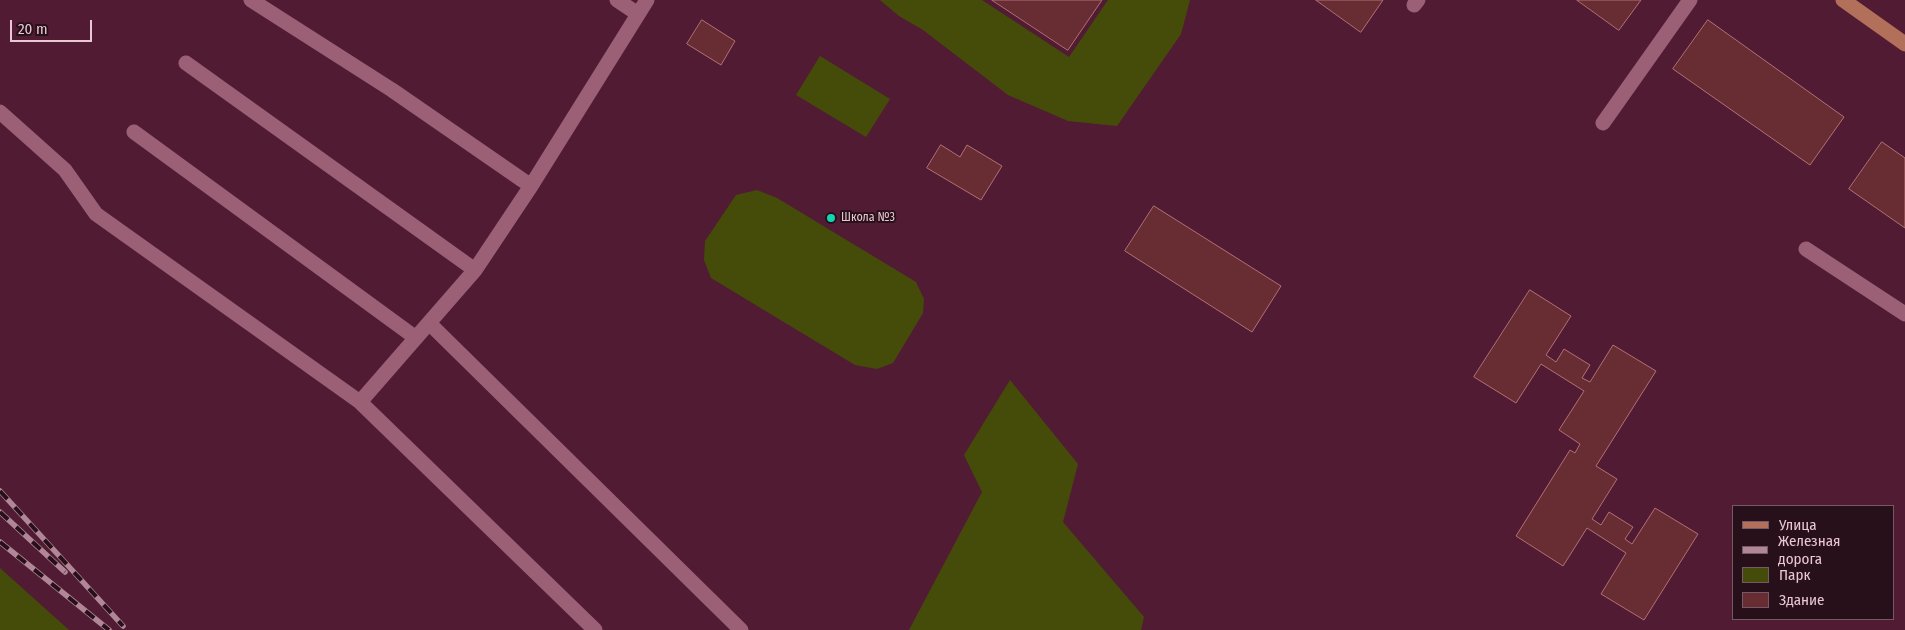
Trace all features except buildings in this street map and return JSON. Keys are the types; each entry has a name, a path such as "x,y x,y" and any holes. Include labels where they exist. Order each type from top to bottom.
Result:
{"main road":[{"path":"1843,0 1905,44"}],"lane":[{"path":"251,0 392,90 531,186"},
{"path":"617,0 638,14"},
{"path":"360,402 475,270 531,186 647,0"},
{"path":"1603,123 1690,0"},
{"path":"186,64 475,270"},
{"path":"0,112 65,170 96,214 360,402 595,630"},
{"path":"134,132 416,338"},
{"path":"1806,249 1905,314"},
{"path":"429,323 741,630"}],"green space":[{"path":"880,0 982,0 1069,57 1108,0 1190,0 1181,34 1117,126 1068,121 1008,95 923,30 899,16"},
{"path":"820,56 890,99 866,137 796,95"},
{"path":"757,190 777,198 916,282 924,299 923,313 893,363 877,369 855,365 711,278 704,260 705,241 736,195"},
{"path":"1010,380 1078,464 1063,522 1144,617 1141,630 909,630 982,492 964,455"},
{"path":"0,568 69,630 0,630"}],"railway":[{"path":"0,491 123,626"},
{"path":"0,512 65,572"},
{"path":"0,542 109,630"}],"place":[{"name":"Школа №3","path":"831,218"}]}
